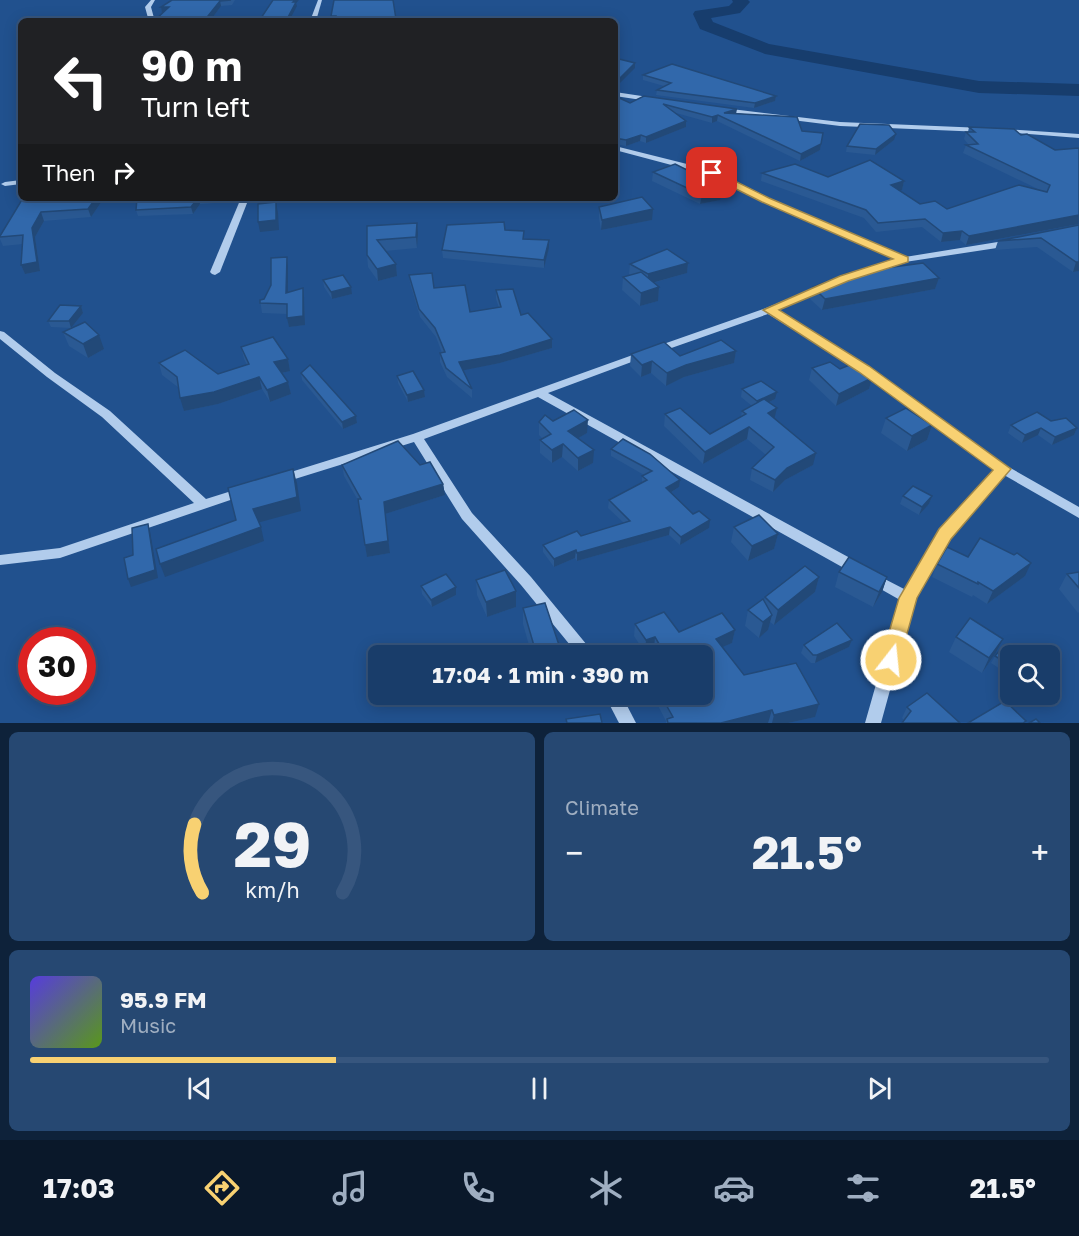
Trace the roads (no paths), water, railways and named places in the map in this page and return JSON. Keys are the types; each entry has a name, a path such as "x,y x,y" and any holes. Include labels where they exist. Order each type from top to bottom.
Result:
{"street":[{"path":"149,18 148,7 153,0"},
{"path":"314,18 320,0"},
{"path":"618,94 660,101"},
{"path":"717,109 840,124 987,130"},
{"path":"998,131 1079,136"},
{"path":"618,149 712,173 766,200 904,260"},
{"path":"5,184 18,182"},
{"path":"215,272 244,201"},
{"path":"273,482 417,437 769,310 839,281 904,260 1018,241"},
{"path":"769,310 864,369 1003,469 1079,513"},
{"path":"0,334 51,375 106,414 204,505"},
{"path":"538,392 908,598"},
{"path":"417,437 467,516 580,645"},
{"path":"873,723 908,598 945,534 1003,469"},
{"path":"0,560 60,553 251,489"},
{"path":"618,705 628,723"}],"waterway":[{"path":"740,0 742,2 734,10 701,14 706,25 765,49 979,87 1079,90"}]}
